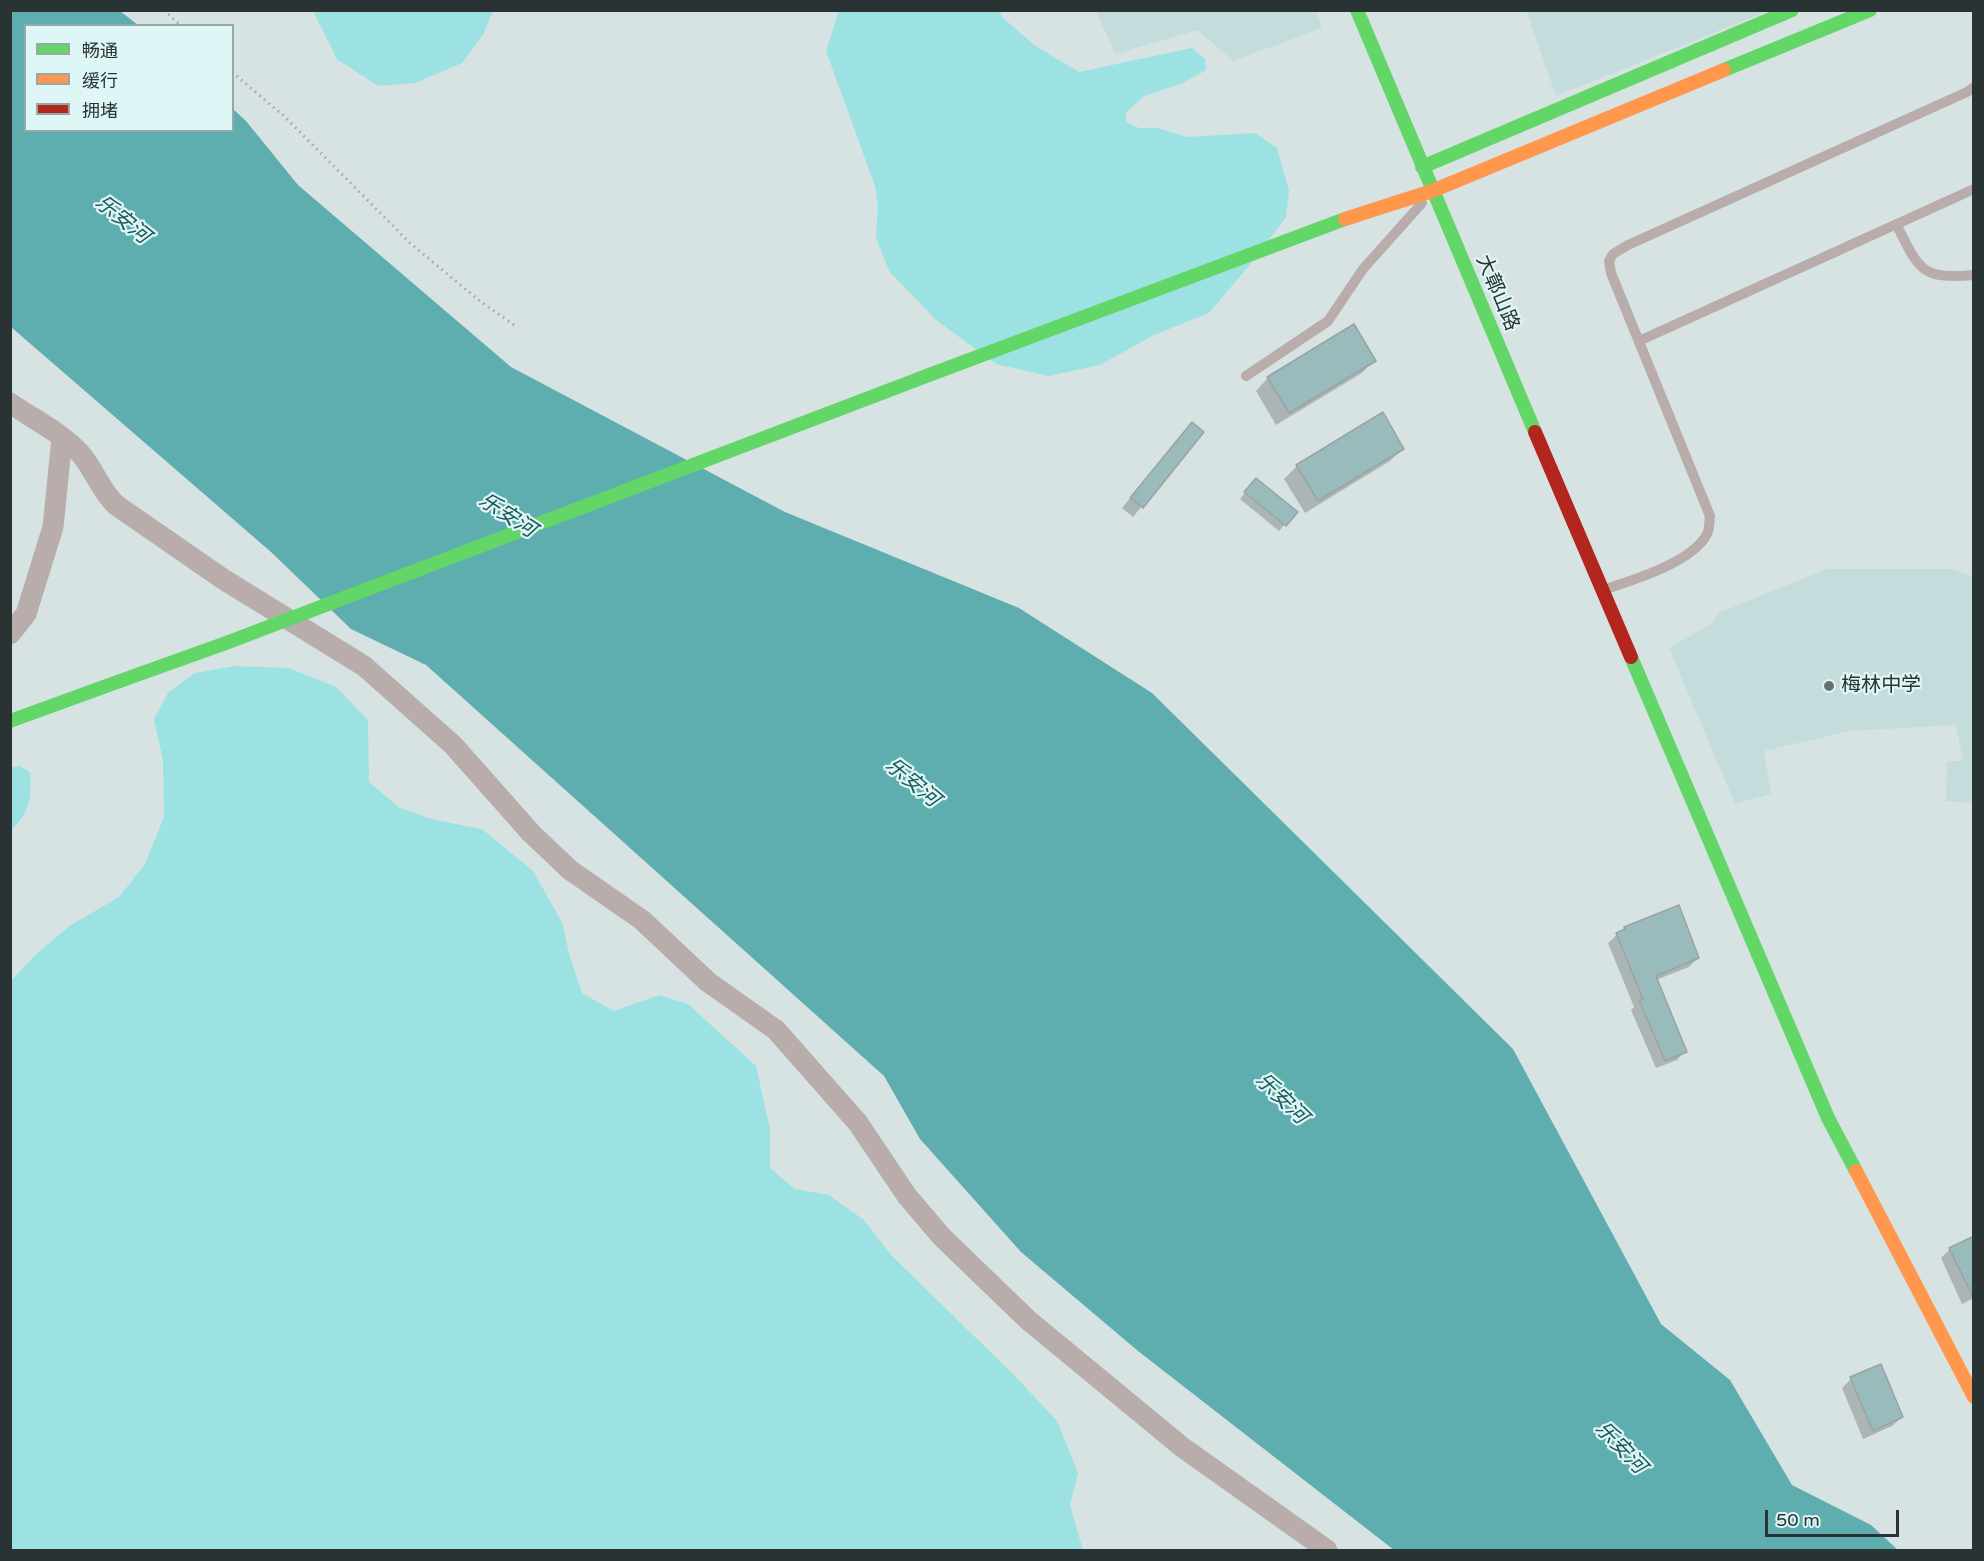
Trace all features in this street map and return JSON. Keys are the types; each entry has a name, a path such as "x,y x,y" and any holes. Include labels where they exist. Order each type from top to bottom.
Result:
{"main road":[{"name":"大鄣山路","path":"1357,10 1828,1119 1974,1397"},
{"path":"1422,167 1792,10"},
{"path":"10,721 237,638 1334,222 1432,191 1870,10"}],"street":[{"path":"10,403 62,438 85,459 102,489 116,505 223,579 364,666 453,745 531,833 570,870 642,920 708,982 776,1030 858,1123 907,1196 942,1237 1028,1320 1182,1447 1327,1551"},
{"path":"10,634 26,614 53,527 62,438"}],"lane":[{"path":"1602,591 1659,570 1698,546 1708,533 1710,516 1611,273 1609,261 1612,254 1628,244 1974,87"},
{"path":"1639,340 1974,189"},
{"path":"1246,376 1328,321 1363,269 1432,191"},
{"path":"1896,224 1916,262 1928,273 1974,275"}],"path":[{"path":"164,10 179,24"},
{"path":"234,74 285,117 410,243 481,302 518,327"}],"shaded area":[{"path":"839,10 1000,11 1002,17 1034,45 1079,72 1192,48 1205,59 1206,70 1183,83 1144,96 1126,113 1126,122 1139,128 1157,128 1188,137 1255,133 1277,148 1289,191 1286,217 1209,313 1154,335 1100,365 1049,376 996,364 936,320 889,271 876,238 878,207 875,186 826,51"},
{"path":"1526,10 1768,11 1556,96"},
{"path":"313,11 493,11 483,35 462,63 415,83 378,86 337,59"},
{"path":"1096,11 1316,11 1322,28 1233,61 1198,30 1115,54"},
{"name":"梅林中学","path":"1826,569 1952,569 1973,576 1973,803 1946,801 1947,761 1963,761 1956,725 1850,731 1764,751 1771,794 1735,804 1669,648 1711,624 1719,613"},
{"path":"235,666 289,668 336,687 368,720 369,782 400,808 435,820 482,829 533,871 562,922 582,993 614,1011 659,995 688,1004 756,1066 770,1129 770,1168 795,1189 829,1195 864,1220 892,1256 1015,1376 1057,1421 1078,1473 1070,1505 1083,1550 11,1550 11,981 36,954 71,925 119,897 145,864 164,817 163,761 154,719 168,693 195,673"},
{"path":"20,766 30,772 31,790 26,811 11,830 11,767"}],"water":[{"name":"乐安河","path":"11,11 120,11 137,24 24,24 24,132 234,132 234,110 246,121 298,185 511,367 785,512 1019,608 1152,693 1513,1049 1661,1324 1730,1380 1792,1485 1871,1525 1898,1550 1394,1550 1138,1351 1021,1252 920,1139 884,1076 426,665 351,629 271,552 11,327"}],"building":[{"path":"1354,324 1376,361 1289,413 1267,377"},
{"path":"1383,412 1404,449 1318,501 1296,465"},
{"path":"1192,422 1204,432 1143,508 1130,498"},
{"path":"1256,478 1298,512 1286,526 1244,492"},
{"path":"1679,905 1699,958 1656,976 1687,1052 1665,1061 1639,1000 1643,999 1616,933 1625,929 1624,927"},
{"path":"1974,1236 1974,1299 1949,1248"},
{"path":"1881,1364 1903,1417 1873,1431 1850,1377"}],"traffic: fast":[{"path":"1357,10 1535,432"},
{"path":"1422,167 1792,10"},
{"path":"1724,70 1870,10"},
{"path":"929,375 1345,219"},
{"path":"120,681 226,643 929,375"},
{"path":"1631,657 1828,1118 1856,1171"},
{"path":"10,721 120,681"}],"traffic: slow":[{"path":"1345,219 1432,191 1724,70"},
{"path":"1856,1171 1974,1397"}],"traffic: jam":[{"path":"1535,432 1631,657"}],"place":[{"name":"梅林中学","path":"1829,686"}]}
